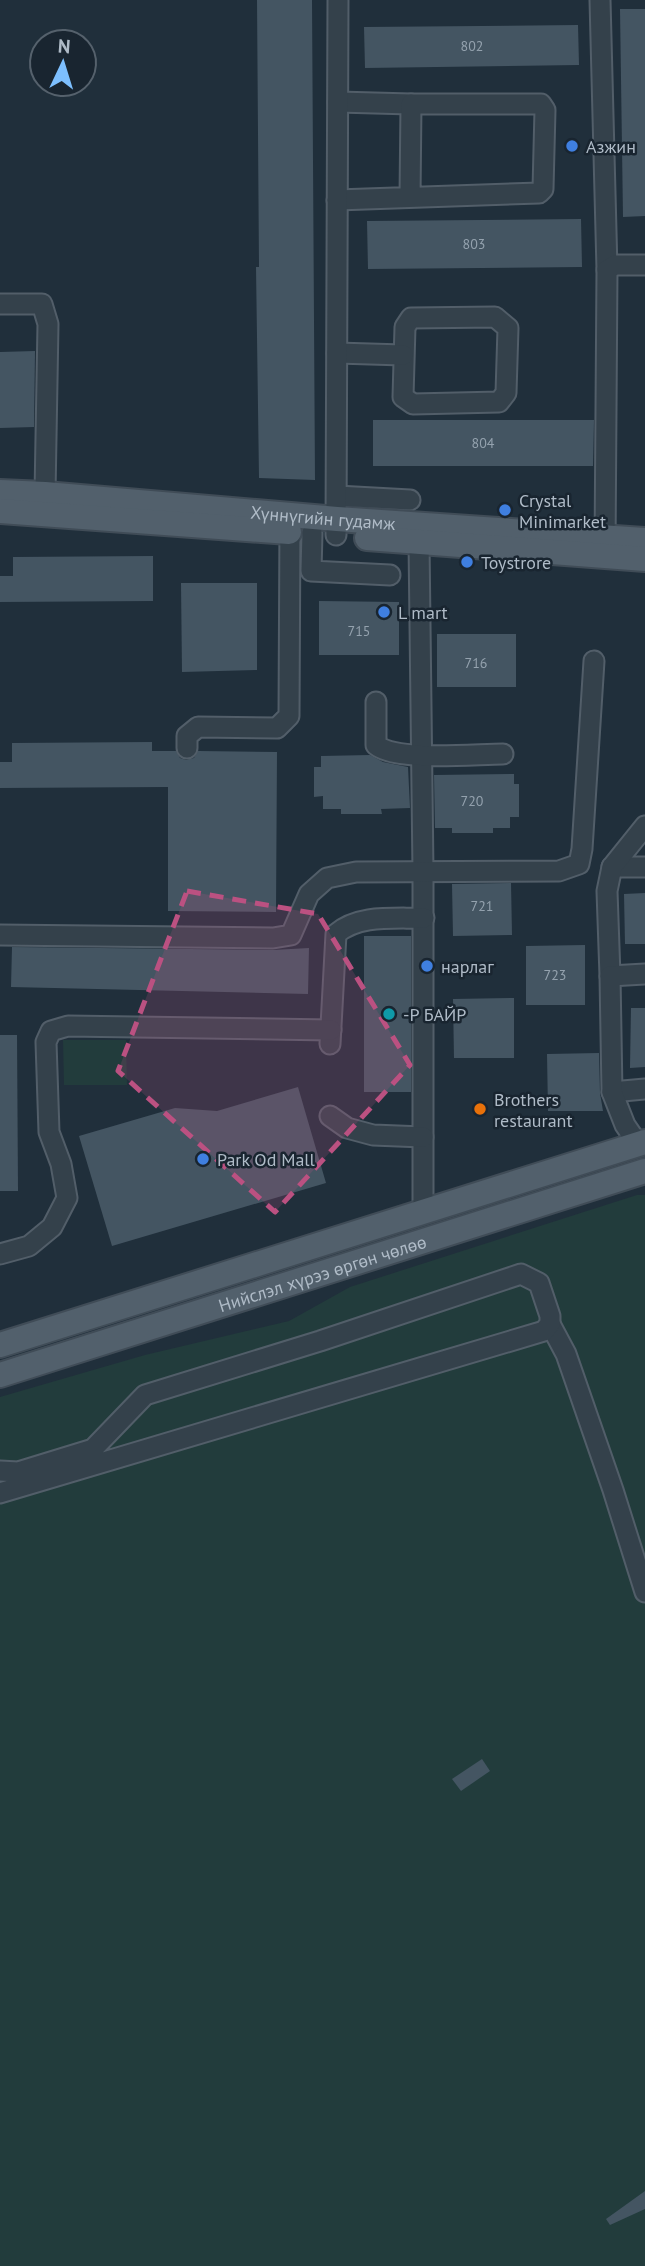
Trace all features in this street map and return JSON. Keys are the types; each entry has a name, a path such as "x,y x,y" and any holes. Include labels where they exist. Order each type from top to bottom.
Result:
{"main road":[{"name":"Хүннүгийн гудамж","path":"0,492 45,494 297,527"},
{"name":"Хүннүгийн гудамж","path":"0,511 297,527 337,516 605,546 645,559"},
{"name":"Хүннүгийн гудамж","path":"337,516 419,542 605,546 645,540"},
{"name":"Нийслэл хүрээ өргөн чөлөө","path":"0,1345 641,1143"},
{"name":"Нийслэл хүрээ өргөн чөлөө","path":"0,1375 645,1171"},
{"path":"396,1220 405,1247"}],"street":[{"path":"338,0 337,516 410,500"},
{"path":"600,0 607,270 605,546"},
{"path":"337,200 539,193 543,189 545,110 541,104 338,102"},
{"path":"410,197 411,104"},
{"path":"607,270 615,265 645,265"},
{"path":"0,304 42,304 48,324 45,494"},
{"path":"495,317 508,328 506,393 499,402 413,404 403,397 403,355 405,327 411,318 495,317"},
{"path":"337,353 403,355"},
{"path":"297,527 311,572 390,575"},
{"path":"187,748 187,736 198,727 277,728 289,716 297,527"},
{"path":"419,542 424,872 423,1212"},
{"path":"0,934 273,938 291,935 309,894 327,878 356,872 559,871 579,864 594,661"},
{"path":"376,702 376,745 383,751 422,755 503,754"},
{"path":"641,1143 625,1125 612,1092 607,891 612,867 645,826"},
{"path":"612,867 645,867"},
{"path":"0,1255 29,1246 52,1227 67,1198 61,1164 49,1132 46,1042 51,1031 68,1026 330,1037 336,934 348,924 378,919 424,919"},
{"path":"610,976 645,974"},
{"path":"612,1092 645,1089"},
{"path":"330,1116 347,1128 373,1135 423,1137"},
{"path":"0,1471 18,1472 93,1449 107,1438 145,1395 320,1341 520,1274 539,1283 550,1324 566,1353 614,1490 645,1592"},
{"path":"0,1493 544,1331 550,1324"}],"highlighted area":[{"path":"187,891 318,914 410,1065 275,1212 118,1071"}],"green space":[{"path":"63,1040 126,1040 127,1085 64,1085"},
{"path":"637,1195 645,1195 645,2266 0,2266 0,1397 145,1355 289,1321 350,1287"}],"building":[{"path":"257,0 312,0 315,480 259,478 256,267 259,267"},
{"path":"620,9 645,9 645,216 623,217"},
{"path":"578,25 579,65 365,68 364,27"},
{"path":"581,219 582,267 368,269 367,221"},
{"path":"35,351 34,427 0,428 0,352"},
{"path":"373,420 594,420 593,466 373,466"},
{"path":"153,556 153,601 0,602 0,576 13,576 13,557"},
{"path":"181,583 257,583 257,670 182,672"},
{"path":"319,601 399,602 399,655 319,655"},
{"path":"437,634 516,634 516,687 437,687"},
{"path":"152,742 152,751 176,751 180,758 186,760 194,758 198,751 277,752 276,912 168,911 168,787 0,788 0,762 12,762 12,743"},
{"path":"370,755 383,762 408,767 410,808 381,809 382,814 341,814 341,809 323,809 323,796 314,797 314,767 321,767 321,756"},
{"path":"514,774 514,784 519,784 519,817 510,817 510,828 493,828 493,833 452,833 452,828 435,828 434,775"},
{"path":"511,883 512,935 453,936 452,884"},
{"path":"645,893 645,944 625,944 624,894"},
{"name":"-Р БАЙР","path":"364,936 411,936 411,1092 364,1092"},
{"path":"585,945 585,1005 526,1005 526,946"},
{"path":"12,947 273,950 309,948 308,994 11,987"},
{"path":"514,998 514,1058 454,1058 453,999"},
{"path":"631,1008 645,1008 645,1067 630,1068"},
{"path":"0,1035 17,1035 18,1191 0,1191"},
{"path":"599,1053 603,1111 548,1111 547,1054"},
{"name":"Park Od Mall","path":"298,1087 326,1183 112,1246 79,1136 175,1108 217,1111"},
{"path":"482,1759 490,1771 461,1791 452,1779"},
{"path":"645,2191 645,2209 610,2225 606,2219"}],"place":[{"name":"Азжин","path":"572,146"},
{"name":"Crystal Minimarket","path":"505,510"},
{"name":"Toystrore","path":"467,562"},
{"name":"L mart","path":"384,612"},
{"name":"нарлаг","path":"427,966"},
{"name":"-Р БАЙР","path":"389,1014"},
{"name":"Brothers restaurant","path":"480,1109"},
{"name":"Park Od Mall","path":"203,1159"}]}
